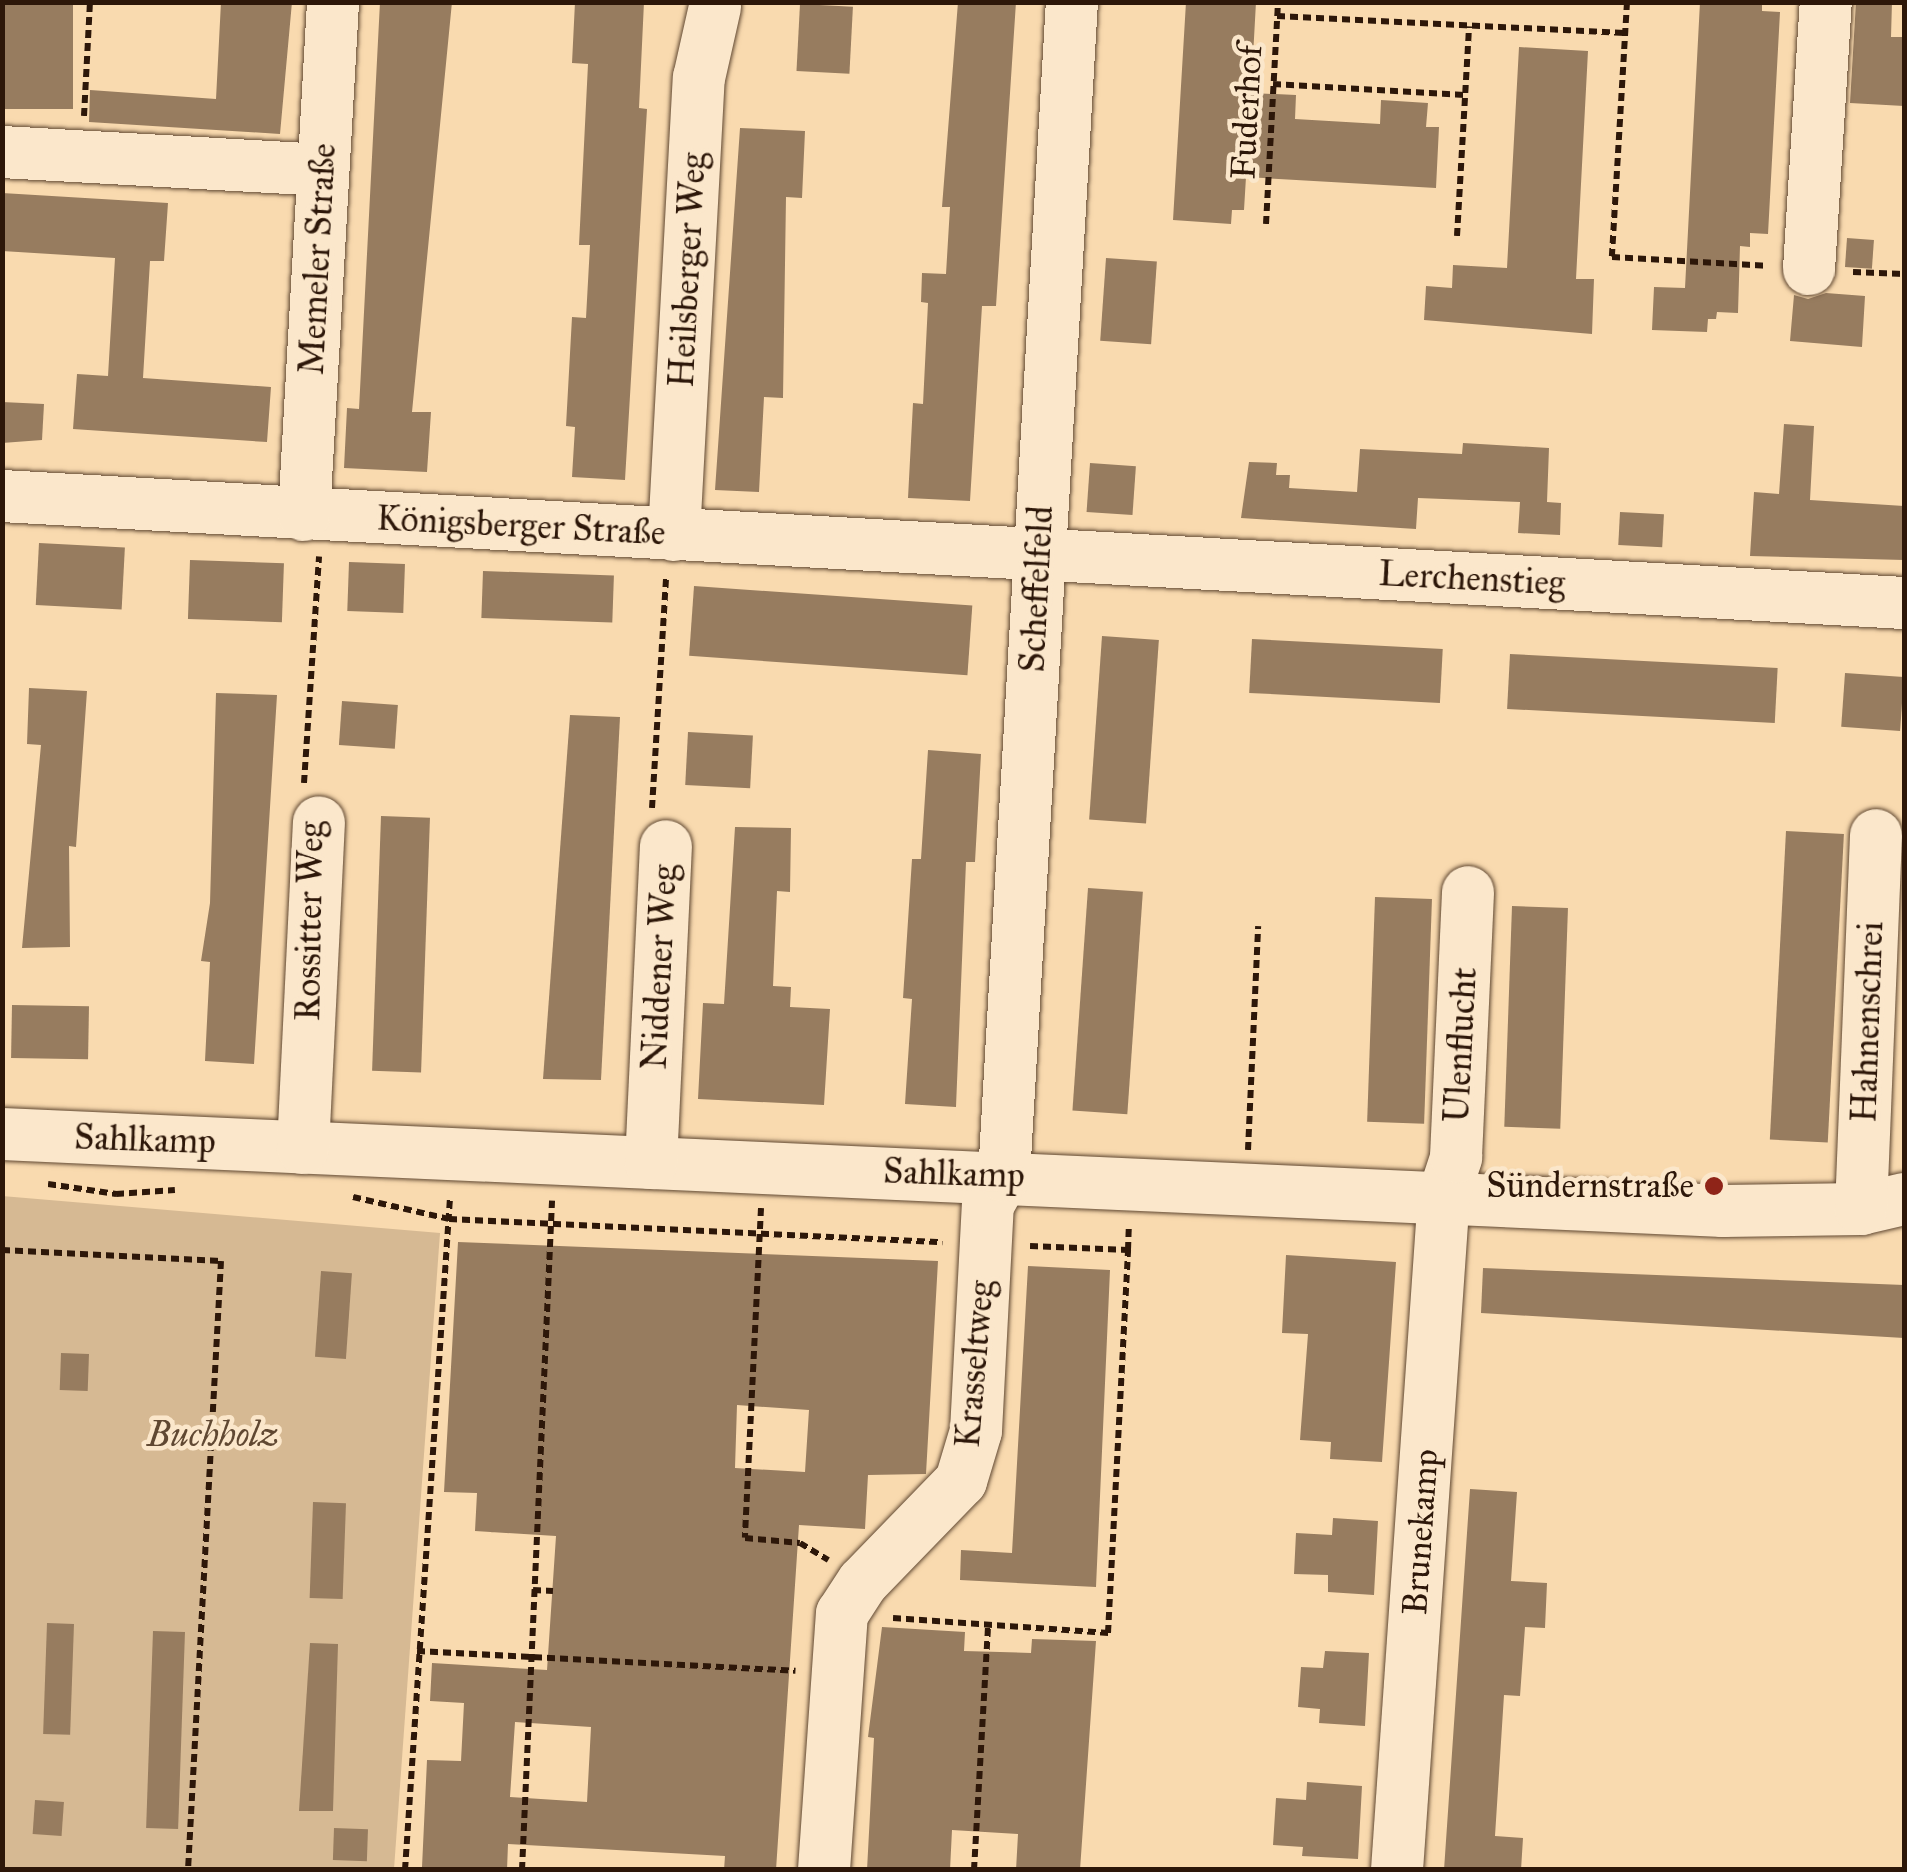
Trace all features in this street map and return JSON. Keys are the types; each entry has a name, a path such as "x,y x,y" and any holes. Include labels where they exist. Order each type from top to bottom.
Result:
{"street":[{"name":"Memeler Straße","path":"313,515 323,170 333,2"},
{"name":"Scheffelfeld","path":"1004,1176 1072,2"},
{"path":"1808,269 1826,2"},
{"name":"Heilsberger Weg","path":"671,535 699,78 714,7"},
{"path":"2,152 323,170"},
{"name":"Königsberger Straße","path":"2,496 1039,556"},
{"name":"Lerchenstieg","path":"1039,556 1904,603"},
{"name":"Rossitter Weg","path":"302,1148 319,822"},
{"name":"Hahnenschrei","path":"1876,835 1883,1204"},
{"name":"Niddener Weg","path":"651,1164 666,846"},
{"name":"Ulenflucht","path":"1444,1195 1456,1157 1468,892"},
{"name":"Sahlkamp","path":"2,1134 651,1164 1246,1185 1724,1211 1883,1204"},
{"name":"Krasseltweg","path":"852,1598 961,1481 976,1431 988,1205 1004,1176"},
{"name":"Brunekamp","path":"1397,1870 1444,1195"},
{"path":"824,1870 834,1673 852,1598"}],"path":[{"path":"82,156 90,2"},
{"name":"Fuderhof","path":"1266,224 1278,2"},
{"path":"1627,2 1612,257 1808,269"},
{"path":"1277,16 1626,33"},
{"path":"1457,236 1469,26"},
{"path":"1273,84 1465,95"},
{"name":"Rossitter Weg","path":"313,515 304,786 319,822"},
{"name":"Niddener Weg","path":"666,846 652,808 671,535"},
{"path":"1246,1185 1258,926"},
{"path":"405,1870 451,1154"},
{"path":"522,1870 554,1159"},
{"path":"762,1167 746,1538 800,1543 852,1598 988,1624 1108,1632 1132,1180"},
{"path":"449,1219 1128,1250"},
{"path":"2,1250 220,1261 188,1870"},
{"path":"533,1590 553,1591"},
{"path":"974,1870 988,1624"},
{"path":"417,1651 834,1673"}],"green space":[{"name":"Buchholz","path":"2,1196 440,1233 394,1869 3,1869"}],"building":[{"path":"2,2 73,2 73,109 2,109"},
{"path":"221,2 292,2 280,134 89,122 90,90 216,99"},
{"path":"380,2 452,2 412,412 431,412 427,472 344,468 347,408 359,409"},
{"path":"575,2 644,2 639,108 647,109 625,480 572,477 575,427 566,426 572,317 586,318 590,245 579,245 588,64 572,63"},
{"path":"958,2 1016,2 996,306 982,306 970,501 908,498 913,403 923,404 928,303 921,302 922,273 946,274 950,207 942,207"},
{"path":"1186,2 1256,2 1251,93 1296,95 1295,119 1380,124 1381,100 1428,103 1426,127 1439,127 1436,188 1246,177 1244,210 1232,210 1231,224 1173,220"},
{"path":"1700,2 1762,2 1762,11 1780,12 1768,234 1750,233 1750,247 1740,246 1738,313 1717,312 1716,319 1708,319 1707,332 1652,330 1654,287 1685,288"},
{"path":"1856,2 1892,2 1891,37 1904,37 1904,106 1850,103"},
{"path":"800,4 853,7 849,74 796,71"},
{"path":"1519,47 1588,51 1576,279 1594,279 1592,334 1424,320 1426,286 1452,288 1453,265 1507,268"},
{"path":"740,128 805,131 802,198 786,197 783,398 764,397 759,492 715,490"},
{"path":"2,193 168,203 164,261 150,261 143,378 271,387 267,442 73,429 77,374 108,376 115,258 2,251"},
{"path":"1847,238 1874,240 1872,269 1845,267"},
{"path":"1106,258 1157,262 1151,344 1100,341"},
{"path":"1826,293 1865,296 1862,347 1790,341 1794,295 1808,299"},
{"path":"2,402 44,404 42,440 2,443"},
{"path":"1784,424 1814,426 1810,500 1904,506 1904,560 1750,556 1754,492 1779,494"},
{"path":"1463,443 1549,448 1547,502 1561,503 1560,535 1518,533 1520,502 1418,498 1416,529 1241,518 1249,462 1277,463 1276,475 1290,475 1289,488 1357,492 1360,449 1462,454"},
{"path":"1090,463 1136,466 1132,515 1087,512"},
{"path":"1620,512 1664,514 1662,547 1618,545"},
{"path":"39,543 125,548 122,609 36,605"},
{"path":"190,560 284,563 282,622 188,619"},
{"path":"349,562 405,564 403,613 347,611"},
{"path":"483,571 614,576 612,623 481,618"},
{"path":"694,586 972,605 967,675 689,656"},
{"path":"1102,636 1159,640 1146,824 1089,820"},
{"path":"1252,639 1443,649 1440,703 1249,693"},
{"path":"1510,654 1778,668 1775,723 1507,709"},
{"path":"1845,673 1904,677 1900,731 1841,727"},
{"path":"29,688 87,691 76,847 69,846 70,947 22,948 41,745 27,744"},
{"path":"216,693 277,695 254,1064 205,1061 210,962 201,961 210,903"},
{"path":"342,701 398,705 395,749 339,745"},
{"path":"570,715 620,717 601,1080 543,1079"},
{"path":"688,732 753,735 750,788 685,785"},
{"path":"928,750 981,754 975,862 966,862 956,1107 905,1104 912,999 903,998 912,859 921,859"},
{"path":"381,816 430,818 421,1073 372,1071"},
{"path":"735,827 791,828 790,892 777,891 773,986 791,987 790,1007 830,1009 824,1105 698,1099 703,1003 724,1004"},
{"path":"1786,831 1844,834 1828,1143 1770,1140"},
{"path":"1088,888 1143,892 1127,1114 1072,1110"},
{"path":"1375,897 1432,899 1424,1124 1367,1122"},
{"path":"1512,906 1568,908 1560,1129 1504,1127"},
{"path":"12,1005 89,1006 88,1059 11,1058"},
{"path":"458,1242 938,1261 926,1474 868,1475 865,1529 799,1525 776,1870 724,1870 725,1856 508,1844 507,1870 422,1867 427,1760 461,1761 464,1703 430,1701 432,1663 547,1670 556,1536 475,1531 477,1493 444,1492","holes":["737,1405 809,1410 805,1472 735,1468","515,1722 591,1727 587,1802 510,1797"]},
{"path":"1286,1255 1396,1262 1382,1462 1330,1459 1331,1442 1300,1440 1308,1334 1282,1333"},
{"path":"1028,1266 1110,1270 1096,1587 960,1580 961,1550 1012,1553"},
{"path":"1483,1268 1904,1285 1904,1338 1481,1313"},
{"path":"321,1271 352,1273 346,1359 315,1357"},
{"path":"61,1353 89,1354 88,1391 60,1390"},
{"path":"1470,1489 1517,1492 1511,1581 1547,1583 1545,1628 1525,1627 1520,1696 1504,1695 1495,1836 1523,1838 1521,1870 1444,1870"},
{"path":"313,1502 346,1503 343,1599 310,1598"},
{"path":"1333,1518 1378,1521 1374,1595 1328,1592 1328,1575 1294,1574 1296,1533 1332,1535"},
{"path":"47,1623 74,1624 70,1735 43,1734"},
{"path":"882,1627 965,1632 964,1651 1031,1653 1032,1639 1096,1641 1080,1870 1016,1870 1018,1834 952,1830 950,1870 867,1870 874,1738 868,1737"},
{"path":"153,1631 185,1632 178,1829 146,1828"},
{"path":"310,1643 338,1644 333,1811 299,1811"},
{"path":"1325,1651 1369,1653 1365,1726 1319,1723 1320,1709 1298,1707 1301,1667 1323,1668"},
{"path":"1307,1782 1362,1786 1358,1859 1302,1856 1303,1847 1273,1845 1276,1798 1306,1800"},
{"path":"35,1800 64,1802 62,1836 33,1834"},
{"path":"334,1828 368,1829 367,1861 333,1860"}],"place":[{"name":"Sündernstraße","path":"1714,1186"}]}
